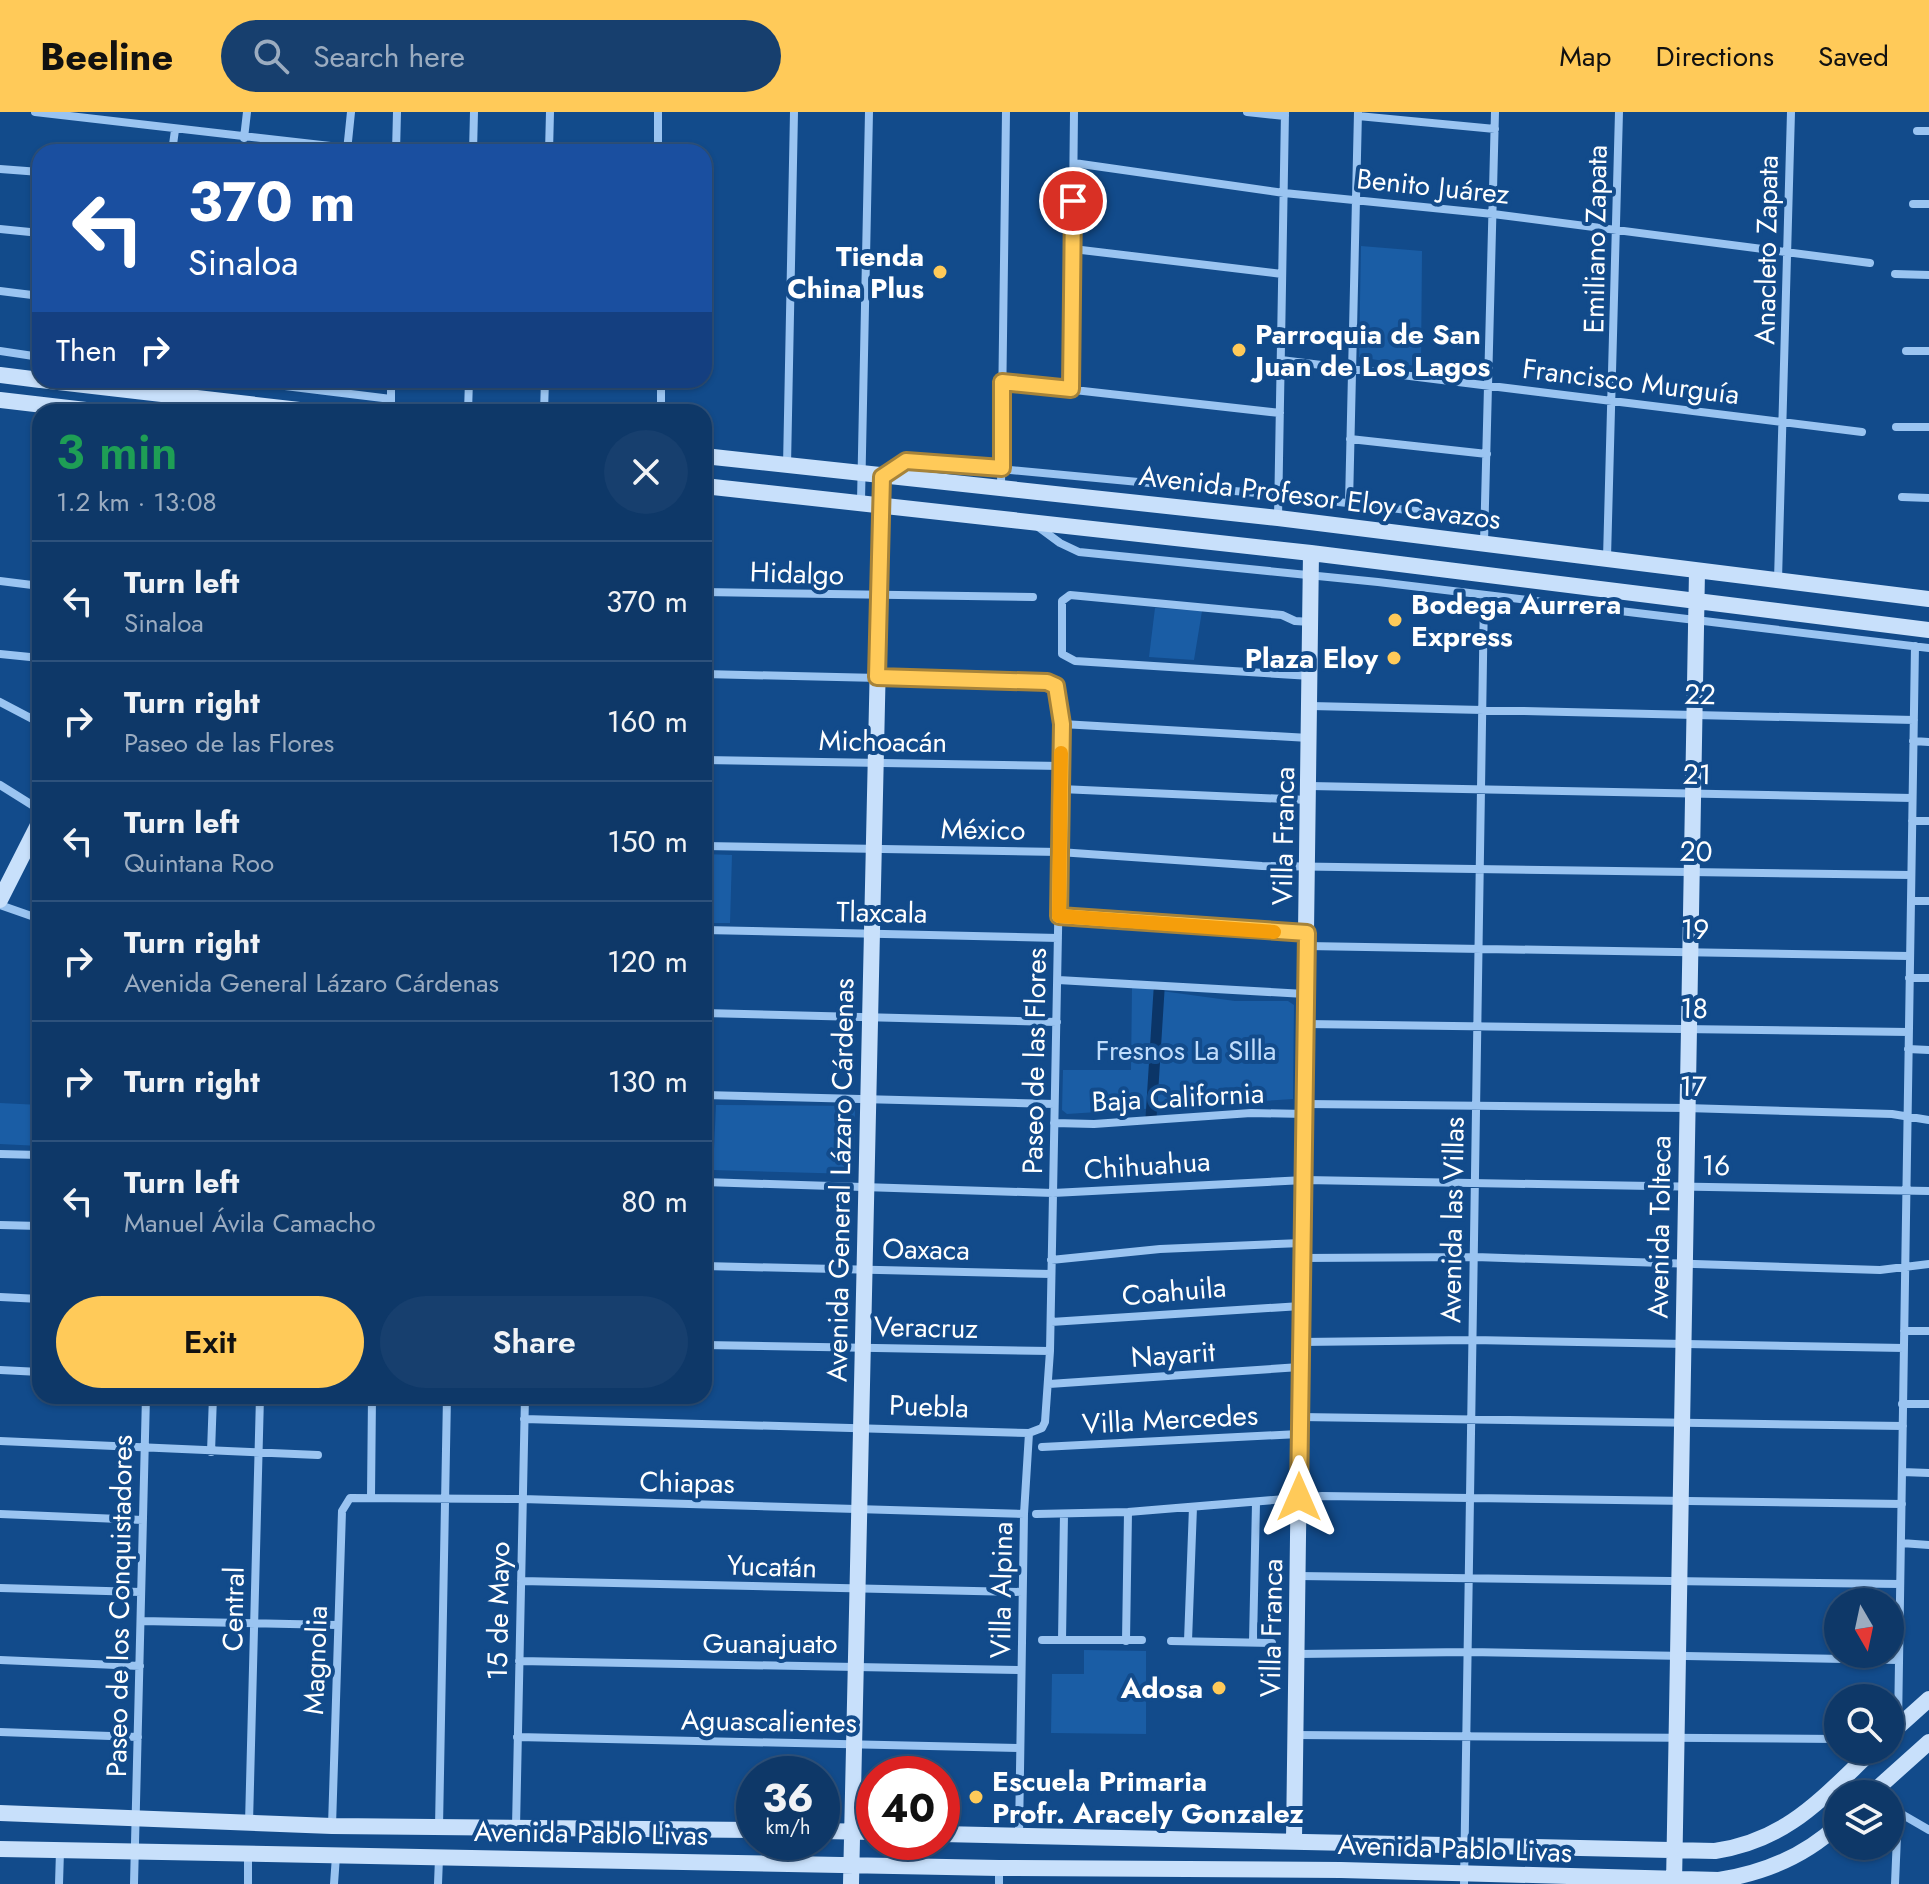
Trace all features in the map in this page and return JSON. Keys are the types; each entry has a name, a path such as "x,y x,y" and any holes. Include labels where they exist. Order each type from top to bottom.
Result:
{"main road":[{"path":"0,375 32,379"},
{"path":"175,388 270,404"},
{"path":"0,400 33,404"},
{"name":"Avenida Profesor Eloy Cavazos","path":"712,457 1278,518 1929,599"},
{"name":"Avenida General Lázaro Cárdenas","path":"851,1884 882,477"},
{"name":"Avenida Profesor Eloy Cavazos","path":"712,487 881,503 1311,553 1929,630"},
{"name":"Villa Franca","path":"1294,1840 1312,676 1311,553"},
{"name":"Avenida Tolteca","path":"1674,1882 1697,571"},
{"path":"0,902 6,874 32,845"},
{"path":"1904,1721 1929,1699"},
{"path":"1887,1780 1929,1742"},
{"name":"Avenida Pablo Livas","path":"960,1834 1675,1851 1740,1848 1780,1832 1801,1818 1858,1764"},
{"name":"Avenida Pablo Livas","path":"0,1813 332,1826 736,1830"},
{"path":"840,1832 853,1832"},
{"name":"Avenida Pablo Livas","path":"0,1849 852,1863 999,1876 1674,1882 1747,1880 1801,1853 1824,1836"}],"street":[{"path":"35,112 296,144"},
{"path":"244,138 247,112"},
{"path":"348,144 351,112"},
{"path":"396,144 397,112"},
{"path":"473,144 474,112"},
{"path":"549,144 550,112"},
{"path":"658,112 658,144"},
{"path":"787,466 794,112"},
{"path":"861,501 869,112"},
{"path":"1001,486 1006,112"},
{"path":"1071,389 1074,112"},
{"path":"1247,112 1285,114 1278,518"},
{"path":"1484,543 1491,386 1495,112"},
{"name":"Emiliano Zapata","path":"1606,559 1618,229 1619,112"},
{"name":"Anacleto Zapata","path":"1778,581 1785,422 1791,112"},
{"path":"1349,504 1358,114 1495,129"},
{"path":"173,144 175,130"},
{"path":"1917,131 1929,131"},
{"name":"Benito Juárez","path":"1074,163 1284,193 1493,214 1870,263"},
{"path":"0,169 32,171"},
{"path":"1913,204 1929,204"},
{"path":"0,229 32,232"},
{"path":"1073,249 1282,274"},
{"path":"1895,274 1929,275"},
{"path":"0,291 32,295"},
{"path":"0,351 32,356"},
{"path":"1906,351 1929,351"},
{"name":"Francisco Murguía","path":"1281,360 1352,366 1862,432"},
{"path":"1002,382 1280,413"},
{"path":"302,388 391,399"},
{"path":"391,388 391,404"},
{"path":"1896,427 1929,427"},
{"path":"1350,439 1487,454"},
{"path":"882,477 906,461 1278,495 1485,519"},
{"path":"1902,497 1929,498"},
{"name":"Avenida Profesor Eloy Cavazos","path":"1030,521 1060,543 1079,552 1312,575 1929,648"},
{"path":"0,581 32,585"},
{"name":"Hidalgo","path":"712,592 1033,597"},
{"path":"1312,622 1295,621 1282,615 1070,595 1062,601 1060,638 1066,658 1141,666 1312,676"},
{"name":"Avenida las Villas","path":"1464,1847 1484,595"},
{"path":"1900,1588 1915,646"},
{"path":"0,654 32,657"},
{"path":"712,674 877,677"},
{"name":"Paseo de las Flores","path":"877,677 1047,682 1056,686 1059,694 1062,724 1051,1322 1049,1384 1042,1428"},
{"path":"0,702 32,719"},
{"name":"22","path":"1311,706 1914,720"},
{"path":"1062,724 1310,738"},
{"path":"1913,741 1929,742"},
{"name":"Michoacán","path":"712,760 1061,766"},
{"path":"0,785 32,805"},
{"path":"1061,789 1310,793"},
{"name":"21","path":"1310,793 1481,789 1694,796 1912,798"},
{"path":"1912,821 1929,821"},
{"name":"México","path":"712,846 1059,852 1309,867 1481,869"},
{"name":"20","path":"1481,869 1911,875"},
{"path":"1911,901 1929,901"},
{"path":"0,902 32,916"},
{"name":"19","path":"1059,916 1307,940 1479,949 1909,956"},
{"name":"Tlaxcala","path":"712,930 1058,938"},
{"path":"1909,978 1929,978"},
{"path":"1058,980 1306,994"},
{"path":"712,1013 1057,1022"},
{"name":"18","path":"1306,1024 1909,1032"},
{"path":"1908,1049 1929,1050"},
{"name":"Baja California","path":"712,1095 1054,1104"},
{"name":"17","path":"1306,1109 1477,1105 1686,1108 1929,1120"},
{"name":"Baja California","path":"1054,1123 1094,1124 1306,1109"},
{"path":"0,1154 32,1155"},
{"name":"Chihuahua","path":"712,1182 1053,1193 1305,1180 1476,1183"},
{"name":"16","path":"1476,1183 1929,1191"},
{"path":"0,1225 32,1226"},
{"path":"1051,1260 1160,1249 1302,1250 1880,1270 1929,1264"},
{"name":"Oaxaca","path":"712,1266 1051,1274"},
{"path":"0,1297 32,1299"},
{"name":"Coahuila","path":"1051,1322 1302,1306"},
{"path":"1904,1331 1929,1331"},
{"path":"1301,1342 1472,1340 1904,1348"},
{"name":"Veracruz","path":"712,1345 1050,1351"},
{"name":"Nayarit","path":"1049,1384 1301,1367"},
{"path":"0,1370 32,1372"},
{"name":"Paseo de los Conquistadores","path":"134,1884 146,1404"},
{"path":"211,1452 213,1404"},
{"name":"Central","path":"249,1824 260,1404"},
{"path":"371,1496 372,1404"},
{"path":"439,1827 447,1404"},
{"name":"15 de Mayo","path":"516,1827 525,1404"},
{"path":"1902,1404 1929,1404"},
{"name":"Villa Mercedes","path":"1300,1417 1903,1426"},
{"name":"Puebla","path":"524,1419 1029,1433 1042,1428"},
{"name":"Villa Alpina","path":"1019,1835 1022,1592 1029,1433"},
{"name":"Villa Mercedes","path":"1042,1447 1300,1434"},
{"path":"0,1441 145,1450 318,1455"},
{"path":"1902,1472 1929,1473"},
{"path":"1036,1514 1128,1512 1299,1497 1902,1504"},
{"name":"Chiapas","path":"350,1498 522,1499 1024,1514"},
{"name":"Magnolia","path":"332,1826 342,1511 350,1498"},
{"path":"1253,1642 1256,1503"},
{"path":"1188,1641 1193,1507"},
{"path":"1126,1641 1128,1512"},
{"path":"0,1514 143,1520"},
{"path":"1062,1640 1064,1514"},
{"path":"1901,1543 1929,1545"},
{"path":"1298,1576 1900,1584"},
{"name":"Yucatán","path":"521,1581 1022,1592"},
{"path":"0,1588 141,1592"},
{"path":"141,1621 337,1625"},
{"path":"1042,1640 1142,1640"},
{"path":"1171,1641 1272,1643"},
{"path":"1298,1654 1468,1652 1824,1659"},
{"path":"0,1660 140,1666"},
{"name":"Guanajuato","path":"519,1661 1021,1670"},
{"path":"0,1732 138,1737"},
{"path":"1295,1735 1824,1739"},
{"name":"Aguascalientes","path":"517,1737 1020,1748"},
{"path":"1904,1815 1929,1830"},
{"path":"1464,1847 1464,1879"},
{"path":"59,1884 60,1850"},
{"path":"248,1855 248,1884"},
{"path":"334,1884 336,1856"},
{"path":"438,1884 439,1858"},
{"path":"1895,1860 1895,1884"}],"green space":[{"path":"1361,246 1422,251 1421,367 1359,357"},
{"path":"1155,608 1202,611 1194,660 1149,657"},
{"path":"712,854 732,855 730,923 712,923"},
{"name":"Fresnos La SIlla","path":"1132,987 1235,1001 1288,1001 1294,1005 1293,1099 1067,1114 1062,1110 1063,1070 1131,1070"},
{"path":"0,1103 32,1105 32,1146 0,1144"},
{"path":"716,1105 855,1106 854,1174 713,1170"},
{"path":"1084,1650 1146,1651 1146,1734 1051,1733 1052,1674 1084,1674"}],"waterway":[{"path":"1151,1118 1159,991"}],"slow traffic":[{"path":"1061,753 1059,916 1136,919 1274,932"}],"place":[{"name":"Tienda China Plus","path":"940,272"},
{"name":"Parroquia de San Juan de Los Lagos","path":"1239,350"},
{"name":"Bodega Aurrera Express","path":"1395,620"},
{"name":"Plaza Eloy","path":"1394,658"},
{"name":"Adosa","path":"1219,1688"},
{"name":"Escuela Primaria Profr. Aracely Gonzalez","path":"976,1797"}],"route":[{"path":"1073,201 1071,389 1002,382 1002,468 906,461 882,477 877,677 1047,682 1058,688 1062,724 1059,916 1307,933 1299,1497"}]}
